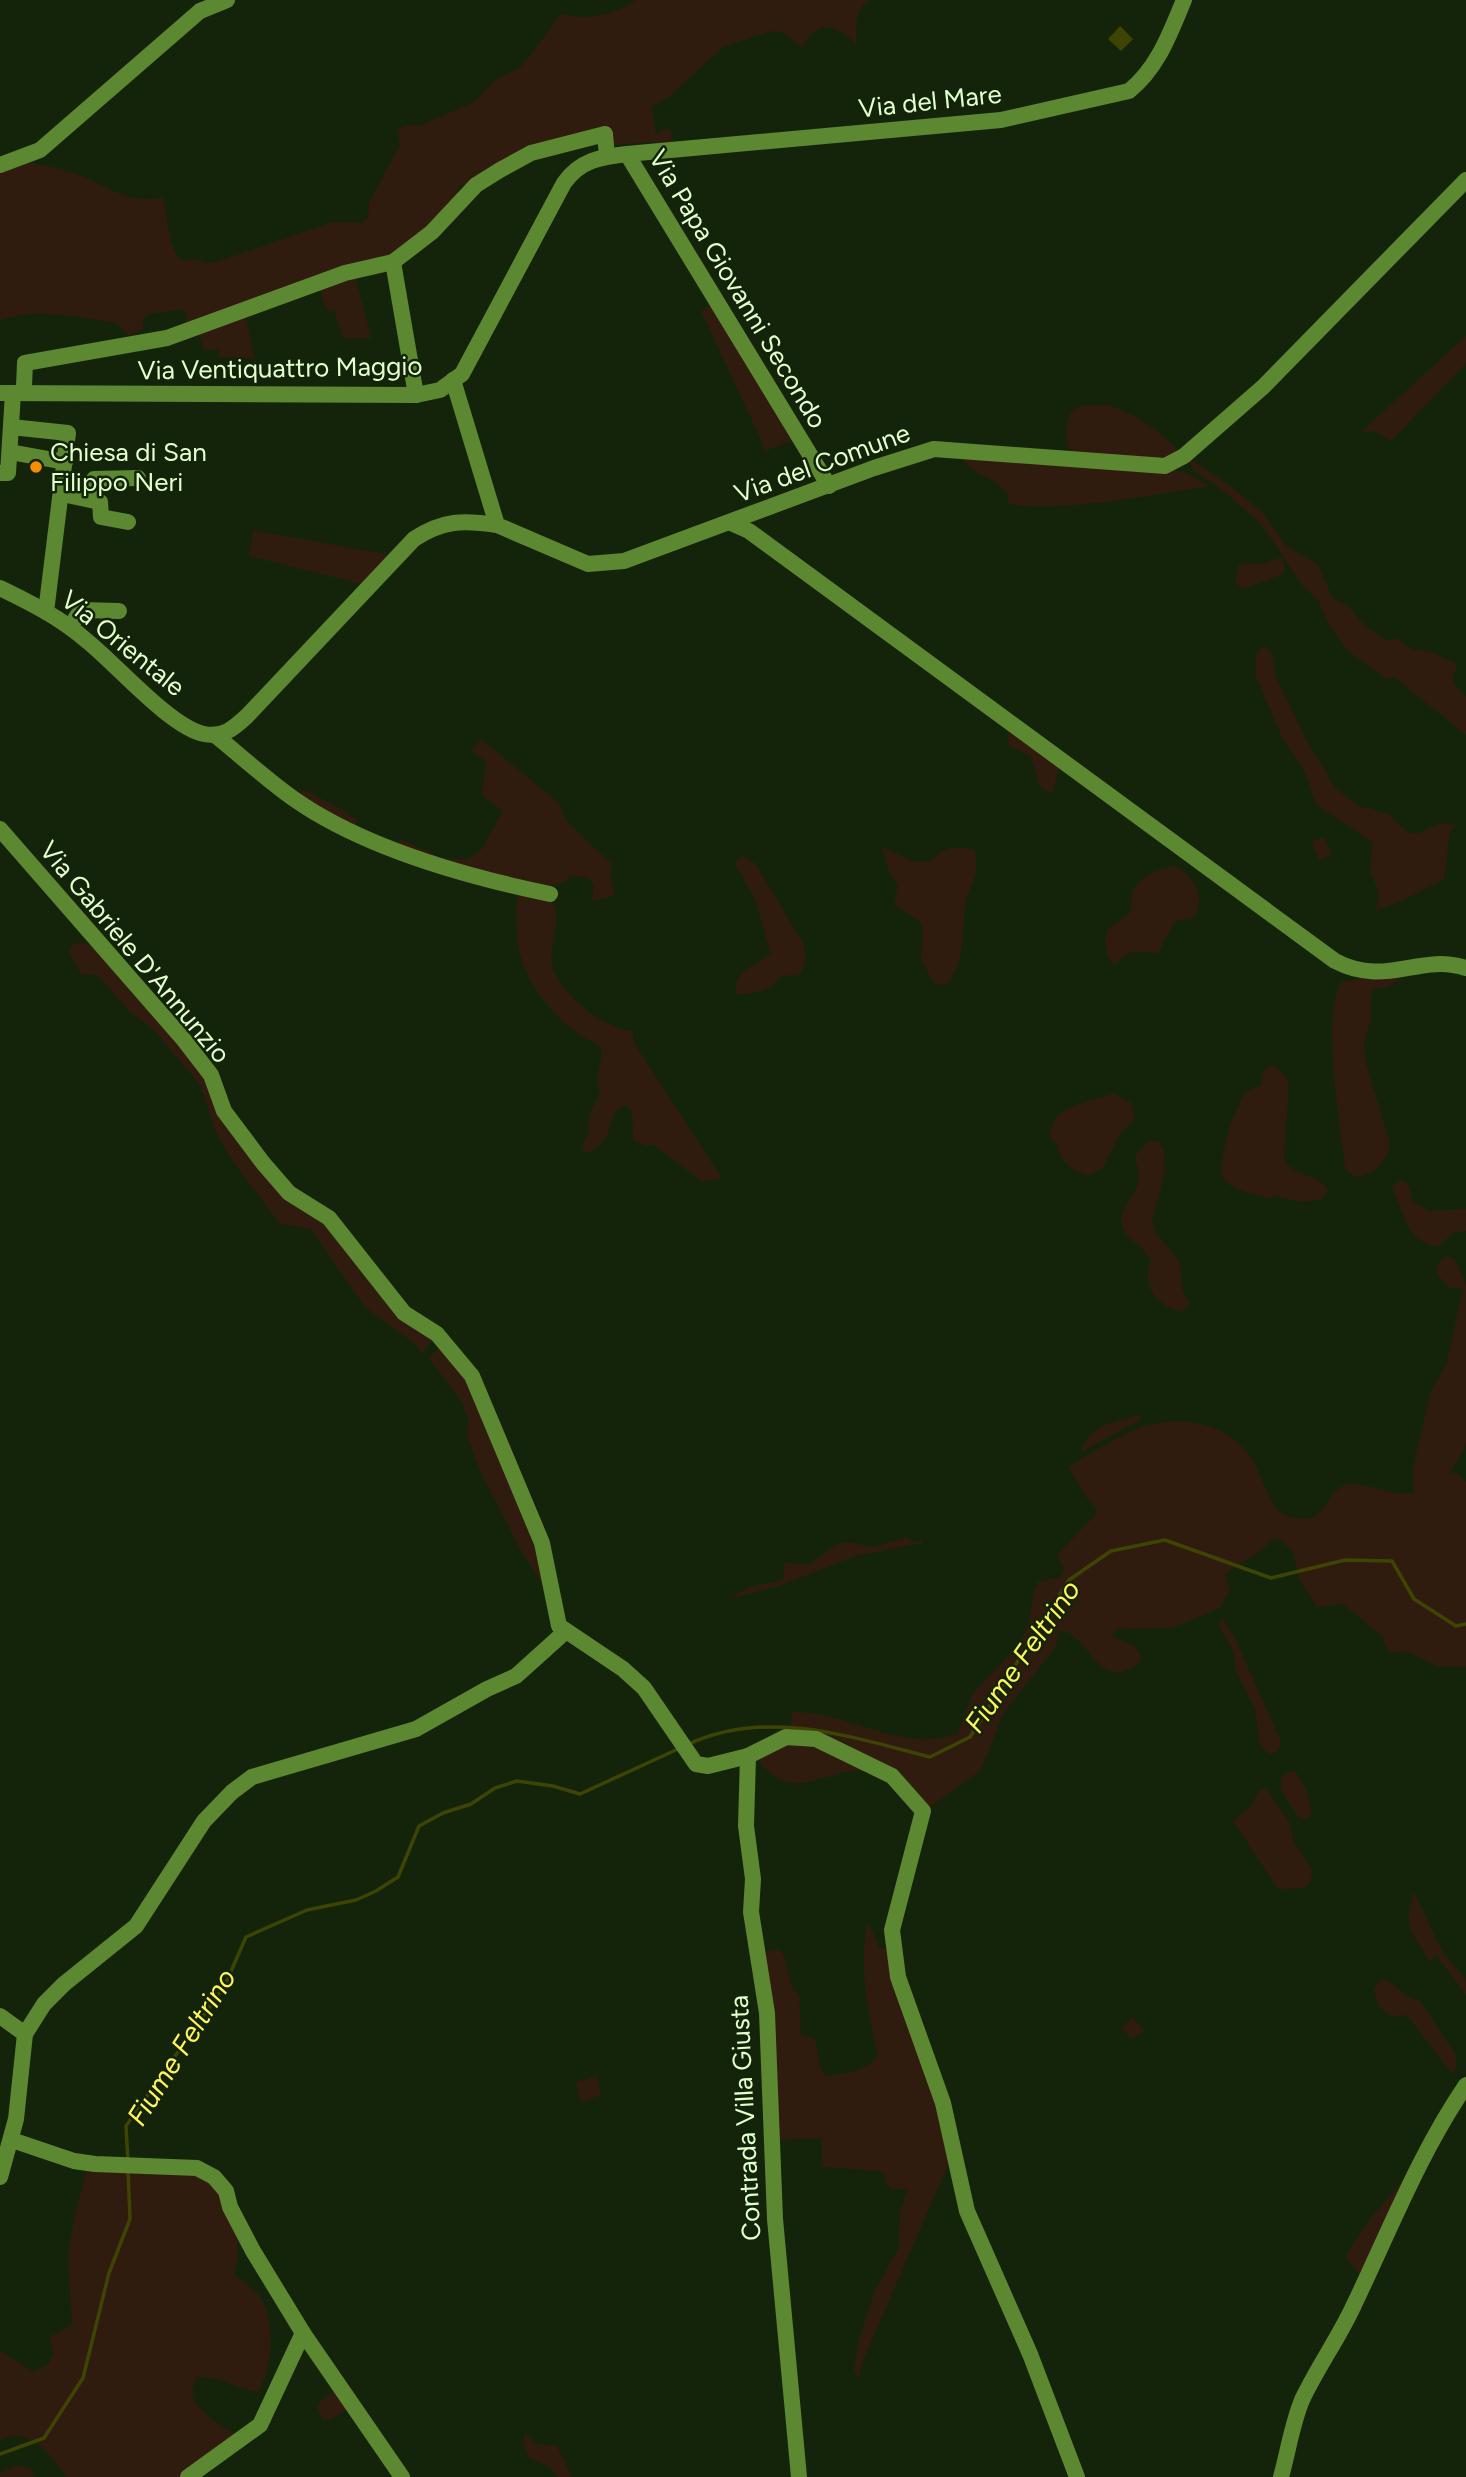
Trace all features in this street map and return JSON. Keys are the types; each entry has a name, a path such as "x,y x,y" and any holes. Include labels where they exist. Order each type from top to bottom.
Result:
{"street":[{"path":"0,166 40,150 201,12 228,0"},
{"name":"Via del Mare","path":"627,154 1001,120 1129,91 1143,80 1154,66 1184,0"},
{"path":"1,473 8,474 12,391 25,363 50,361 167,338 345,273 393,262 432,232 477,185 531,153 605,134 607,156"},
{"name":"Via Ventiquattro Maggio","path":"12,391 416,395 440,390 462,374 564,183 581,165 607,156 627,154"},
{"name":"Via Papa Giovanni Secondo","path":"627,154 830,486"},
{"name":"Via del Comune","path":"215,735 226,733 247,716 414,539 433,526 451,523 497,525 588,564 624,561 873,468 934,449 959,448 1137,466 1166,466 1177,462 1263,387 1466,180"},
{"path":"393,262 416,395"},
{"path":"453,380 497,525"},
{"path":"8,440 68,433 46,612"},
{"path":"8,440 65,462"},
{"path":"91,498 94,479 138,478"},
{"path":"62,494 91,498 100,502 101,517 128,522"},
{"path":"731,523 749,531 1335,961 1364,973 1390,973 1420,965 1451,963 1466,968"},
{"name":"Via Orientale","path":"0,588 70,627 160,706 191,729 215,735 295,800 351,831 479,879 550,894"},
{"path":"70,627 81,610 119,611"},
{"name":"Via Gabriele D'Annunzio","path":"0,830 184,1040 211,1075 224,1111 289,1193 329,1218 404,1313 437,1334 472,1376 542,1542 559,1626 566,1631"},
{"path":"0,2177 12,2140 25,2034 44,2004 64,1984 136,1926 204,1821 242,1784 252,1777 281,1767 416,1729 516,1676 566,1631 623,1669 644,1688 696,1764 708,1766 748,1756 786,1737 816,1739 891,1776 923,1811 892,1930 898,1976 943,2103 967,2211 1030,2354 1077,2477"},
{"name":"Contrada Villa Giusta","path":"748,1756 746,1826 754,1879 751,1912 767,2013 775,2219 799,2477"},
{"path":"0,2016 25,2034"},
{"path":"1281,2477 1306,2393 1352,2309 1405,2190 1445,2115 1466,2085"},
{"path":"12,2140 74,2161 197,2168 214,2178 226,2191 230,2207 253,2251 303,2333 402,2477"},
{"path":"188,2477 260,2425 303,2333"}],"shaded area":[{"path":"636,0 869,0 858,15 856,45 842,33 828,28 814,32 802,47 783,33 771,31 723,47 670,96 652,107 656,134 667,128 671,131 672,143 661,146 657,142 609,145 607,136 550,152 477,179 459,187 454,204 393,257 189,328 184,309 149,314 143,319 143,329 129,336 117,323 73,316 29,314 0,320 0,159 70,172 126,196 149,199 163,197 171,241 177,256 185,261 199,259 204,263 216,262 333,222 362,223 368,218 369,203 400,144 397,131 403,126 421,125 474,102 495,80 519,68 561,14 581,17 600,15 619,10"},
{"path":"1120,26 1133,39 1121,51 1108,39"},
{"path":"354,272 371,338 343,338 334,310 327,311 318,285"},
{"path":"713,304 795,439 766,451 701,311"},
{"path":"245,310 254,358 218,357 219,349 204,350 198,329"},
{"path":"1466,336 1466,363 1391,441 1374,431 1360,433"},
{"path":"1106,404 1147,424 1165,437 1181,454 1164,460 1071,455 1066,434 1071,413 1083,406"},
{"path":"957,450 1167,468 1189,474 1210,486 1107,502 1026,506 1007,503 1008,494 970,467"},
{"path":"1188,457 1262,512 1286,546 1317,564 1333,598 1348,606 1366,627 1388,641 1396,638 1414,650 1429,651 1458,664 1452,677 1456,686 1466,696 1466,735 1394,677 1387,679 1348,651 1328,623 1318,600 1304,588 1262,525 1221,489 1193,470"},
{"path":"253,530 390,555 365,585 249,556"},
{"path":"1282,557 1285,572 1281,575 1243,589 1235,583 1238,566 1244,563 1262,564"},
{"path":"1264,645 1272,653 1276,677 1307,741 1335,788 1359,806 1388,814 1409,833 1416,834 1441,823 1456,825 1450,833 1444,880 1376,910 1379,893 1370,870 1373,843 1316,804 1305,773 1282,737 1255,674 1256,655"},
{"path":"1010,727 1060,764 1052,794 1040,787 1031,756 1010,747 1007,738"},
{"path":"481,739 559,803 567,822 612,864 610,875 615,896 592,901 594,885 580,876 569,877 557,885 513,883 459,867 397,843 401,839 441,858 468,859 482,849 503,811 482,795 486,761 471,751"},
{"path":"303,790 354,818 357,821 355,830 297,797"},
{"path":"1324,837 1332,855 1318,860 1312,841"},
{"path":"882,847 915,862 931,861 951,848 974,850 977,866 966,900 959,959 945,986 933,982 921,958 923,929 919,920 894,905 898,885 890,874"},
{"path":"742,856 755,863 804,945 806,958 802,971 797,975 782,976 756,993 736,994 736,985 743,973 771,953 756,902 735,863"},
{"path":"1175,866 1193,882 1199,895 1198,910 1194,917 1174,922 1158,953 1130,953 1115,966 1106,949 1108,929 1130,913 1133,891 1140,881 1157,871"},
{"path":"517,891 541,897 553,904 556,910 556,925 551,957 556,975 572,997 596,1017 633,1031 633,1041 722,1179 701,1181 654,1145 645,1146 633,1140 632,1111 625,1105 615,1111 608,1132 598,1147 584,1154 582,1145 588,1136 589,1115 600,1093 598,1081 601,1046 574,1031 561,1020 530,979 519,950"},
{"path":"72,944 94,946 205,1073 219,1106 430,1334 432,1341 421,1355 419,1347 365,1307 311,1229 280,1224 231,1159 216,1132 200,1085 152,1028 130,1012 98,975 81,974 69,952"},
{"path":"1371,970 1402,976 1390,985 1375,988 1371,993 1371,1019 1364,1044 1367,1067 1390,1144 1386,1157 1378,1167 1368,1174 1355,1177 1345,1169 1336,1100 1333,1018 1336,997 1342,982 1358,979"},
{"path":"1272,1065 1286,1076 1289,1084 1284,1158 1293,1169 1323,1184 1328,1190 1322,1200 1298,1202 1277,1196 1270,1199 1239,1190 1224,1180 1222,1164 1235,1113 1245,1095 1261,1085 1263,1071"},
{"path":"1114,1093 1131,1103 1135,1116 1133,1121 1119,1135 1102,1169 1088,1175 1076,1171 1063,1160 1057,1143 1051,1140 1051,1128 1063,1112 1072,1107"},
{"path":"1159,1141 1164,1152 1165,1172 1152,1221 1156,1233 1180,1262 1183,1291 1190,1305 1181,1312 1165,1305 1153,1293 1148,1279 1151,1261 1125,1232 1121,1217 1138,1184 1136,1155 1147,1142"},
{"path":"1403,1180 1408,1184 1413,1202 1430,1211 1466,1209 1466,1231 1453,1233 1438,1246 1418,1239 1407,1224 1391,1186"},
{"path":"1447,1256 1455,1259 1466,1284 1466,1444 1450,1474 1457,1473 1466,1482 1466,1667 1437,1666 1410,1653 1389,1652 1382,1636 1343,1604 1317,1607 1300,1581 1293,1552 1279,1539 1270,1541 1260,1552 1225,1575 1230,1591 1220,1608 1172,1628 1116,1629 1112,1636 1136,1647 1141,1656 1140,1662 1126,1671 1113,1672 1103,1667 1077,1639 1068,1632 1059,1631 1055,1648 1004,1712 981,1770 929,1808 883,1775 852,1771 793,1783 782,1780 762,1765 759,1758 791,1725 792,1712 813,1713 915,1739 936,1739 957,1734 973,1693 1016,1648 1028,1627 1038,1582 1061,1577 1064,1570 1057,1555 1095,1515 1097,1509 1086,1497 1069,1467 1133,1431 1175,1421 1191,1422 1221,1431 1246,1451 1277,1508 1288,1516 1301,1519 1318,1514 1339,1488 1347,1484 1360,1484 1396,1493 1414,1493 1413,1468 1430,1394 1446,1365 1463,1288 1450,1288 1437,1274 1437,1264"},
{"path":"442,1344 462,1365 525,1505 544,1587 519,1547 482,1475 467,1436 468,1419 462,1402 429,1358"},
{"path":"1140,1415 1140,1420 1081,1452 1085,1442 1097,1429"},
{"path":"907,1537 915,1543 920,1539 923,1543 859,1555 776,1587 729,1599 749,1587 783,1580 784,1563 810,1564 837,1544 847,1542 874,1547"},
{"path":"1222,1617 1234,1636 1282,1744 1275,1753 1268,1754 1259,1742 1255,1709 1235,1670 1234,1653 1219,1625"},
{"path":"1290,1771 1296,1772 1306,1789 1312,1812 1307,1819 1298,1817 1280,1788 1282,1777"},
{"path":"1260,1789 1267,1789 1290,1823 1293,1841 1312,1870 1311,1881 1304,1888 1278,1889 1233,1821 1249,1808"},
{"path":"1414,1892 1442,1951 1466,1980 1466,1995 1436,1955 1430,1961 1414,1936 1409,1912"},
{"path":"868,1922 879,1947 887,1950 922,2051 951,2158 865,2356 860,2369 861,2380 854,2371 859,2338 875,2290 898,2249 900,2212 908,2189 891,2189 886,2183 885,2173 879,2171 822,2167 822,2138 775,2140 759,1954 775,1949 783,1953 793,1990 799,1995 801,2035 816,2040 819,2064 825,2076 854,2071 878,2056 864,1972"},
{"path":"1381,1979 1419,2000 1455,2054 1457,2062 1453,2075 1407,2015 1393,2017 1379,2007 1374,1990"},
{"path":"1133,2017 1144,2031 1131,2039 1121,2027"},
{"path":"597,2076 601,2095 581,2102 576,2082"},
{"path":"88,2164 177,2169 218,2184 237,2239 234,2273 259,2296 268,2318 270,2358 263,2383 257,2392 213,2378 197,2377 193,2396 197,2404 211,2418 236,2435 181,2477 67,2477 47,2452 31,2440 11,2437 0,2440 0,2351 34,2372 49,2364 53,2352 49,2337 72,2325 68,2255"},
{"path":"1406,2177 1360,2276 1346,2256 1365,2225"},
{"path":"338,2386 353,2406 331,2419 322,2420 317,2405"},
{"path":"525,2433 537,2444 557,2446 572,2477 558,2477 549,2467 528,2457 523,2442"},
{"path":"17,2465 31,2469 34,2477 0,2477 0,2473"}],"waterway":[{"name":"Fiume Feltrino","path":"689,1744 719,1733 779,1727 840,1735 930,1757 970,1737 1069,1580 1111,1551 1165,1540 1271,1578 1345,1560 1392,1561 1414,1599 1456,1626 1466,1624"},
{"name":"Fiume Feltrino","path":"128,2162 126,2126 225,1985 246,1937 307,1910 356,1900 376,1891 398,1877 419,1826 443,1813 471,1804 495,1788 517,1781 553,1786 580,1794 678,1749"},
{"name":"Fiume Feltrino","path":"0,2454 44,2438 83,2378 109,2273 130,2219 128,2170"}],"place":[{"name":"Chiesa di San Filippo Neri","path":"36,467"}]}
